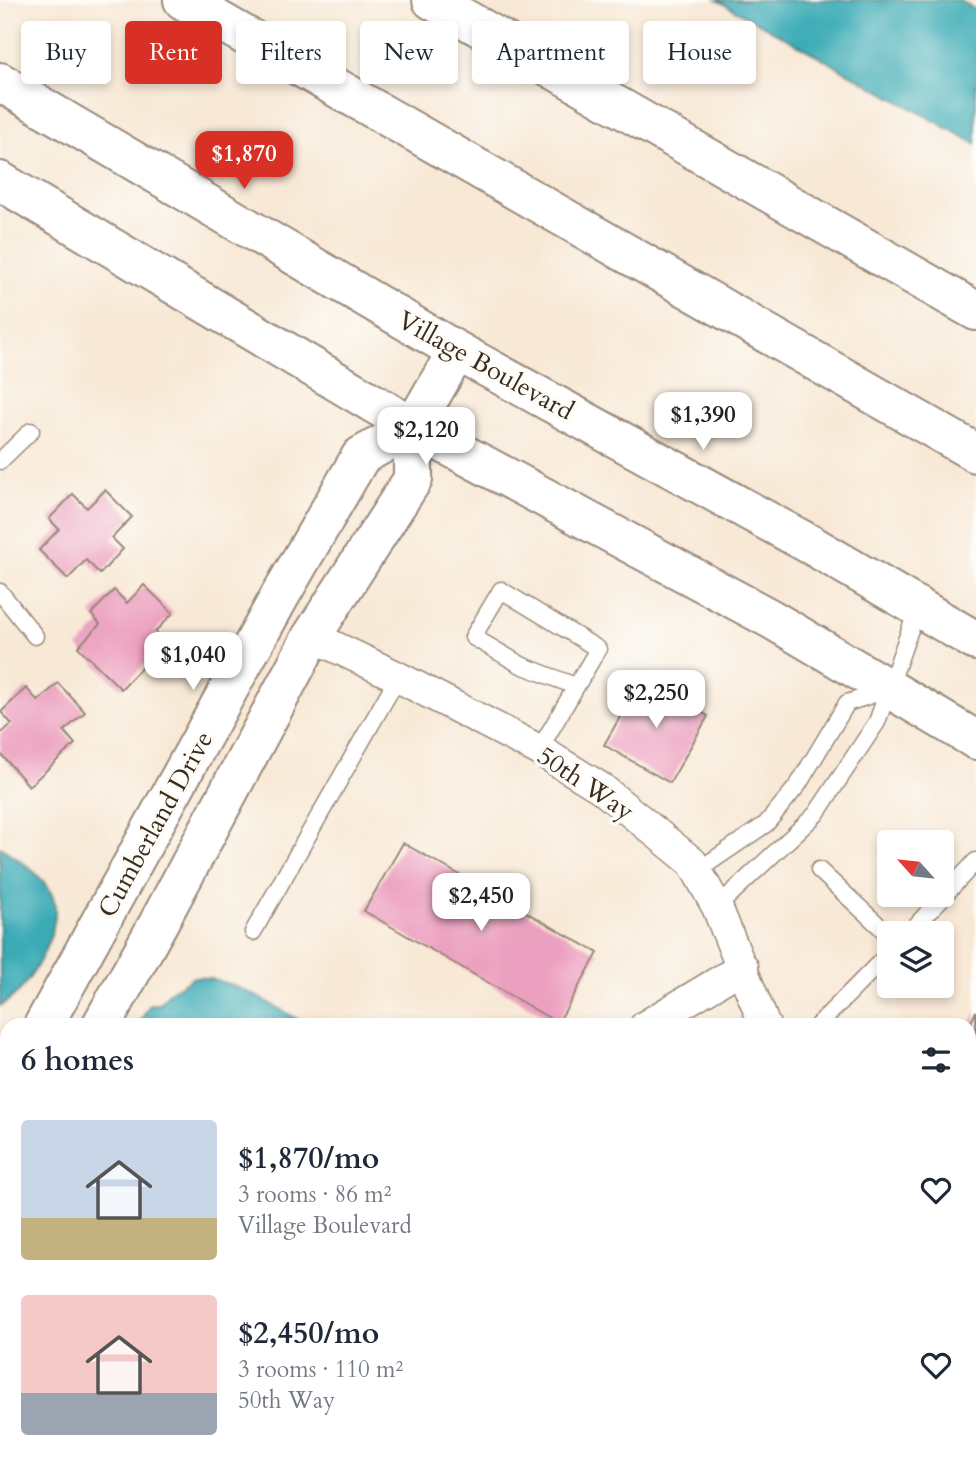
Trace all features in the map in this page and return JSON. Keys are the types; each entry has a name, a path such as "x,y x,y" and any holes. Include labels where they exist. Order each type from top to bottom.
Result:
{"main road":[{"path":"183,0 976,453"},
{"path":"432,0 976,310"},
{"name":"Village Boulevard","path":"0,82 457,351 813,545 976,641"},
{"path":"0,181 413,427 771,619 976,740"},
{"path":"413,427 457,351"},
{"name":"Cumberland Drive","path":"47,1018 280,596 362,456 413,427 413,479 312,636 105,1018"}],"street":[{"name":"50th Way","path":"312,636 539,750 601,788 692,862 717,907 762,1018"},
{"path":"658,1018 743,967"}],"lane":[{"path":"0,461 31,431"},
{"path":"539,750 598,649 500,590 473,637 521,665 575,686"},
{"path":"0,592 35,636"},
{"path":"717,907 816,814 877,722 918,607"},
{"path":"253,932 398,677"},
{"path":"697,871 766,824 798,785 847,703 889,690"},
{"path":"920,921 976,861"},
{"path":"820,870 877,924"},
{"path":"825,1018 877,965"}],"water":[{"path":"717,0 959,0 976,10 976,144 756,21"},
{"path":"0,847 43,881 52,895 55,918 35,970 21,989 0,1006"},
{"path":"194,977 224,982 296,1018 142,1018 150,1005 159,1004 172,990"}],"building":[{"path":"105,490 132,517 112,538 123,549 100,574 86,560 68,579 39,550 59,529 49,519 73,494 87,508"},
{"path":"144,585 173,613 155,632 166,642 121,689 78,647 100,624 91,614 114,590 127,603"},
{"path":"642,678 708,716 670,783 604,745"},
{"path":"58,683 85,712 64,731 75,744 29,786 0,753 0,734 12,724 1,712 26,688 38,701"},
{"path":"403,843 598,953 561,1018 549,1018 364,911"}]}
